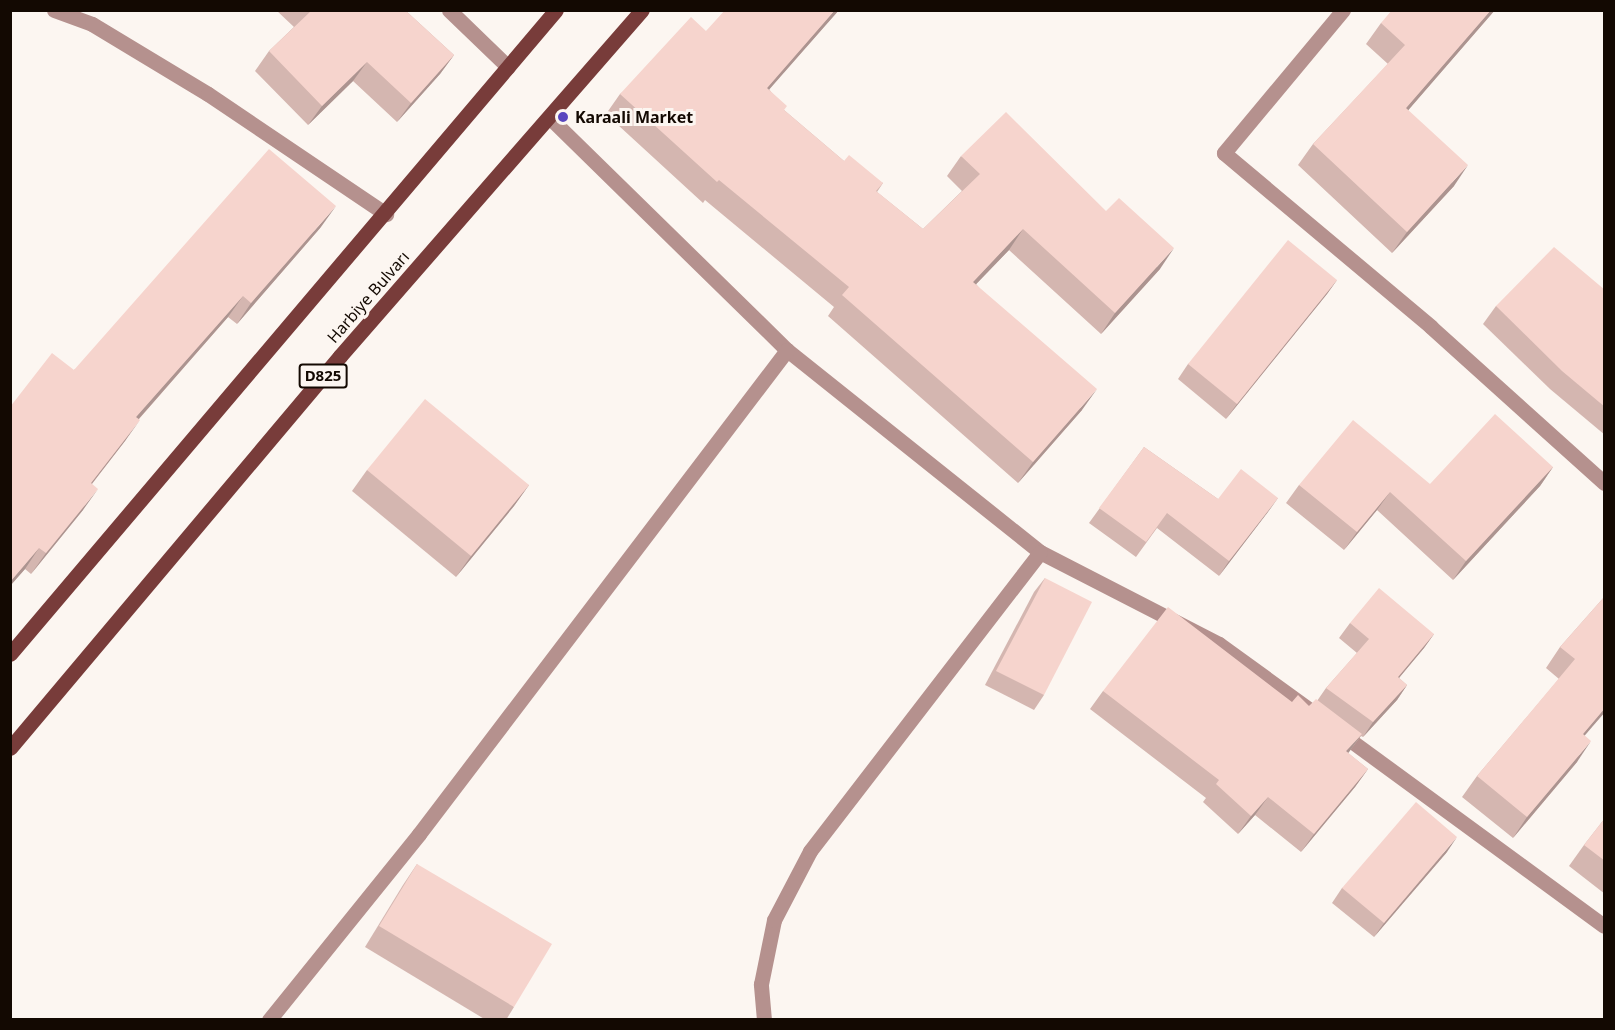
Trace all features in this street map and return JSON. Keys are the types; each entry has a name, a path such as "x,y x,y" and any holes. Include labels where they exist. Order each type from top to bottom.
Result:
{"main road":[{"path":"10,654 386,214 556,10"},
{"name":"Harbiye Bulvarı","path":"10,748 340,356 642,10"}],"street":[{"path":"54,10 92,24 198,88 386,214"},
{"path":"449,10 508,67"},
{"path":"1342,10 1224,153 1431,327 1605,483"},
{"path":"550,118 787,350 1040,552 1219,644 1605,926"},
{"path":"269,1020 419,834 787,350"},
{"path":"764,1020 761,984 774,920 810,851 1040,552"}],"building":[{"path":"310,10 405,10 454,55 411,103 367,62 322,106 269,51"},
{"path":"725,10 835,10 767,88 787,106 784,110 844,161 849,155 883,183 876,191 923,229 980,174 961,156 1006,112 1106,211 1119,198 1174,248 1115,313 1023,229 973,282 1097,389 1033,462 842,295 849,287 719,180 717,182 620,94 691,17 706,31"},
{"path":"1392,10 1491,10 1406,108 1468,165 1407,232 1313,144 1405,45 1381,23"},
{"path":"269,149 336,206 251,303 243,296 136,417 140,420 91,483 98,489 46,553 39,548 10,582 10,407 52,353 74,370"},
{"path":"1288,240 1337,280 1237,404 1188,364"},
{"path":"1554,247 1605,290 1605,407 1562,371 1496,306"},
{"path":"425,399 529,485 471,556 367,470"},
{"path":"1495,414 1553,467 1466,561 1390,492 1357,532 1299,485 1353,420 1430,484"},
{"path":"1144,447 1218,499 1241,469 1278,498 1229,561 1167,513 1146,542 1099,508"},
{"path":"1045,578 1092,602 1044,695 996,671"},
{"path":"1379,588 1434,634 1398,677 1407,685 1373,722 1326,688 1369,639 1350,623"},
{"path":"1605,596 1605,708 1583,734 1591,741 1527,817 1477,776 1575,659 1560,647"},
{"path":"1168,607 1292,702 1298,695 1309,706 1316,699 1362,734 1346,751 1368,769 1314,834 1268,797 1251,816 1216,784 1219,780 1103,691"},
{"path":"1416,802 1457,837 1384,923 1342,888"},
{"path":"1605,818 1605,861 1584,845"},
{"path":"417,864 552,944 514,1007 379,926"}],"place":[{"name":"Karaali Market","path":"563,117"}]}
